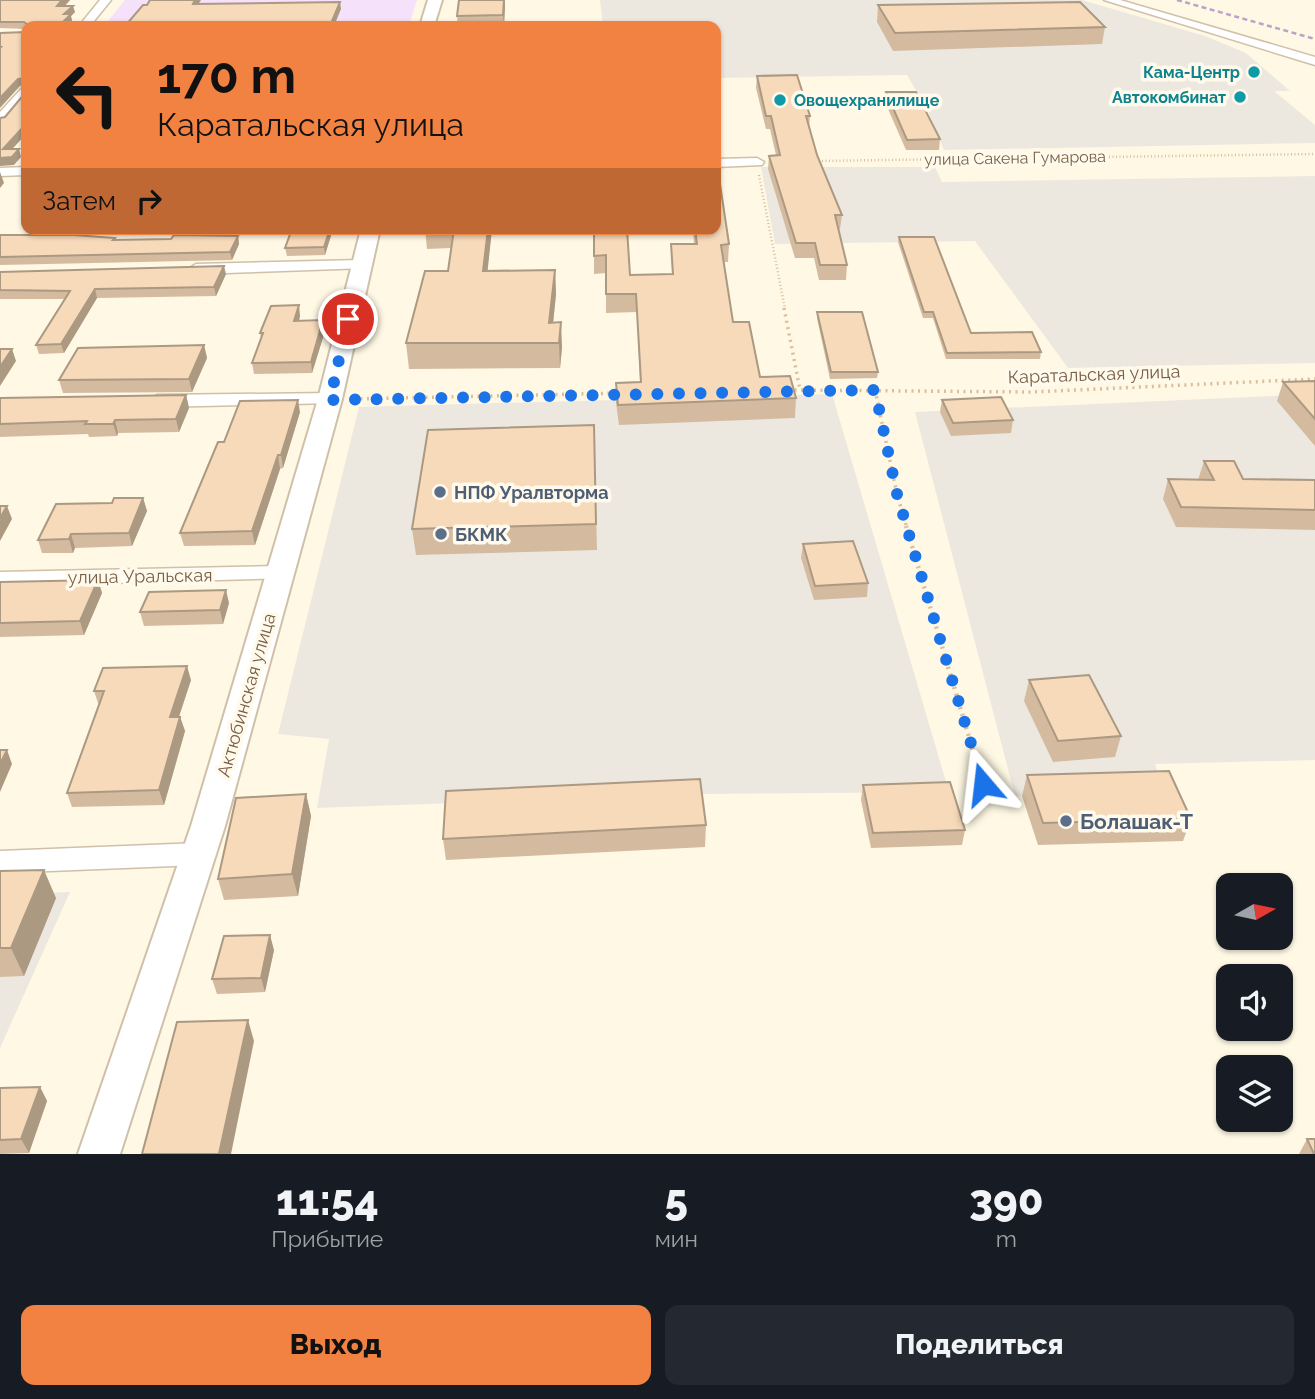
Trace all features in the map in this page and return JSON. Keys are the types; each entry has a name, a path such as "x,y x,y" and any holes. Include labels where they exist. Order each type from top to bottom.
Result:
{"street":[{"path":"88,21 106,0"},
{"path":"429,21 435,0"},
{"path":"1110,0 1315,61"},
{"path":"0,120 21,99"},
{"path":"721,163 757,162"},
{"path":"0,172 21,172"},
{"name":"Актюбинская улица","path":"99,1154 199,854 330,400 369,235"},
{"path":"180,269 360,265"},
{"path":"137,401 330,400"},
{"name":"улица Уральская","path":"0,579 280,573"},
{"path":"0,862 199,854"}],"path":[{"name":"улица Сакена Гумарова","path":"812,161 1315,154"},
{"path":"757,162 800,390"},
{"name":"Каратальская улица","path":"786,390 1032,393 1315,379"},
{"path":"875,390 897,494 983,784"},
{"path":"330,400 634,393"}],"shaded area":[{"path":"125,0 417,0 410,21 108,21"},
{"name":"Автокомбинат","path":"600,0 1082,0 1205,36 1246,53 1290,91 1274,91 1315,125 1315,143 944,150 928,111 907,75 721,78 721,21 602,21"},
{"path":"761,167 935,167 942,182 1315,176 1315,363 1068,368 975,241 775,244"},
{"path":"832,394 949,792 701,794 317,808 329,739 278,734 359,407"},
{"path":"1315,394 1315,760 1155,764 1162,785 1015,796 915,412"},
{"path":"70,892 0,1048 0,894"}],"building":[{"path":"0,0 62,0 57,6 73,6 64,14 71,14 64,21 0,22"},
{"path":"150,0 195,0 193,4 340,2 332,21 129,21 143,5 147,5"},
{"path":"459,0 504,0 503,15 457,16"},
{"path":"1080,2 1105,27 895,33 878,5"},
{"path":"21,32 21,79 0,98 1,47 0,33"},
{"path":"797,75 810,116 806,116 817,155 842,215 835,215 847,265 820,265 815,243 796,243 769,156 780,155 771,116 766,116 757,76"},
{"path":"886,92 916,92 940,139 907,140"},
{"path":"21,98 21,129 3,149 19,149 12,157 0,158 0,118 5,117"},
{"path":"721,190 729,244 721,245 733,322 749,322 760,377 790,376 796,398 618,405 616,383 641,382 636,294 606,294 606,255 594,256 594,235 627,235 630,275 673,274 671,244 697,244 696,235 721,235"},
{"path":"0,235 74,235 115,238 113,240 171,239 174,235 238,236 230,252 0,257"},
{"path":"290,235 328,235 324,247 285,248"},
{"path":"453,235 487,235 483,271 555,270 549,323 561,322 559,343 406,343 425,271 448,271"},
{"path":"899,237 934,237 971,333 1032,332 1041,352 947,353 933,312 924,312"},
{"path":"224,266 214,287 95,289 61,344 36,345 70,291 0,290 0,272"},
{"path":"299,305 294,321 323,320 311,362 252,363 271,306"},
{"path":"817,312 862,312 878,372 831,372"},
{"path":"204,345 189,379 59,380 78,348"},
{"path":"0,349 12,349 0,367"},
{"path":"1315,381 1315,419 1283,382"},
{"path":"186,395 176,419 115,420 113,424 85,424 87,421 0,424 0,398"},
{"path":"1001,397 1013,420 953,423 942,400"},
{"path":"298,400 281,455 278,455 252,531 180,533 218,442 224,442 240,401"},
{"path":"594,425 596,524 412,529 428,430"},
{"path":"1204,461 1234,461 1243,479 1315,480 1315,510 1181,507 1168,479 1214,480"},
{"path":"114,498 143,498 129,533 71,534 69,539 38,540 56,504 112,503"},
{"path":"0,506 7,506 0,518"},
{"path":"853,541 868,583 815,586 803,544"},
{"path":"98,580 80,621 0,623 0,582"},
{"path":"226,590 220,610 140,612 149,592"},
{"path":"187,666 170,717 180,717 159,790 67,793 104,691 94,691 103,668"},
{"path":"1089,675 1121,736 1058,741 1029,680"},
{"path":"0,750 7,750 0,764"},
{"path":"1169,771 1191,819 1043,823 1027,775"},
{"path":"700,779 706,825 443,839 446,791"},
{"path":"950,782 965,830 873,833 863,785"},
{"path":"306,794 292,874 218,879 236,798"},
{"path":"44,870 11,948 0,948 0,871"},
{"path":"270,935 261,978 212,979 224,936"},
{"path":"248,1020 219,1154 142,1154 177,1022"},
{"path":"40,1087 21,1139 0,1140 0,1088"},
{"path":"1307,1139 1315,1139 1315,1154 1314,1154"}],"railway":[{"path":"1177,0 1315,39"}],"place":[{"name":"Кама-Центр","path":"1254,72"},
{"name":"Автокомбинат","path":"1240,97"},
{"name":"Овощехранилище","path":"780,100"},
{"name":"НПФ Уралвторма","path":"440,492"},
{"name":"БКМК","path":"441,534"},
{"name":"Болашак-Т","path":"1066,821"}],"route":[{"path":"348,319 330,400 875,390 897,494 983,784"}]}
